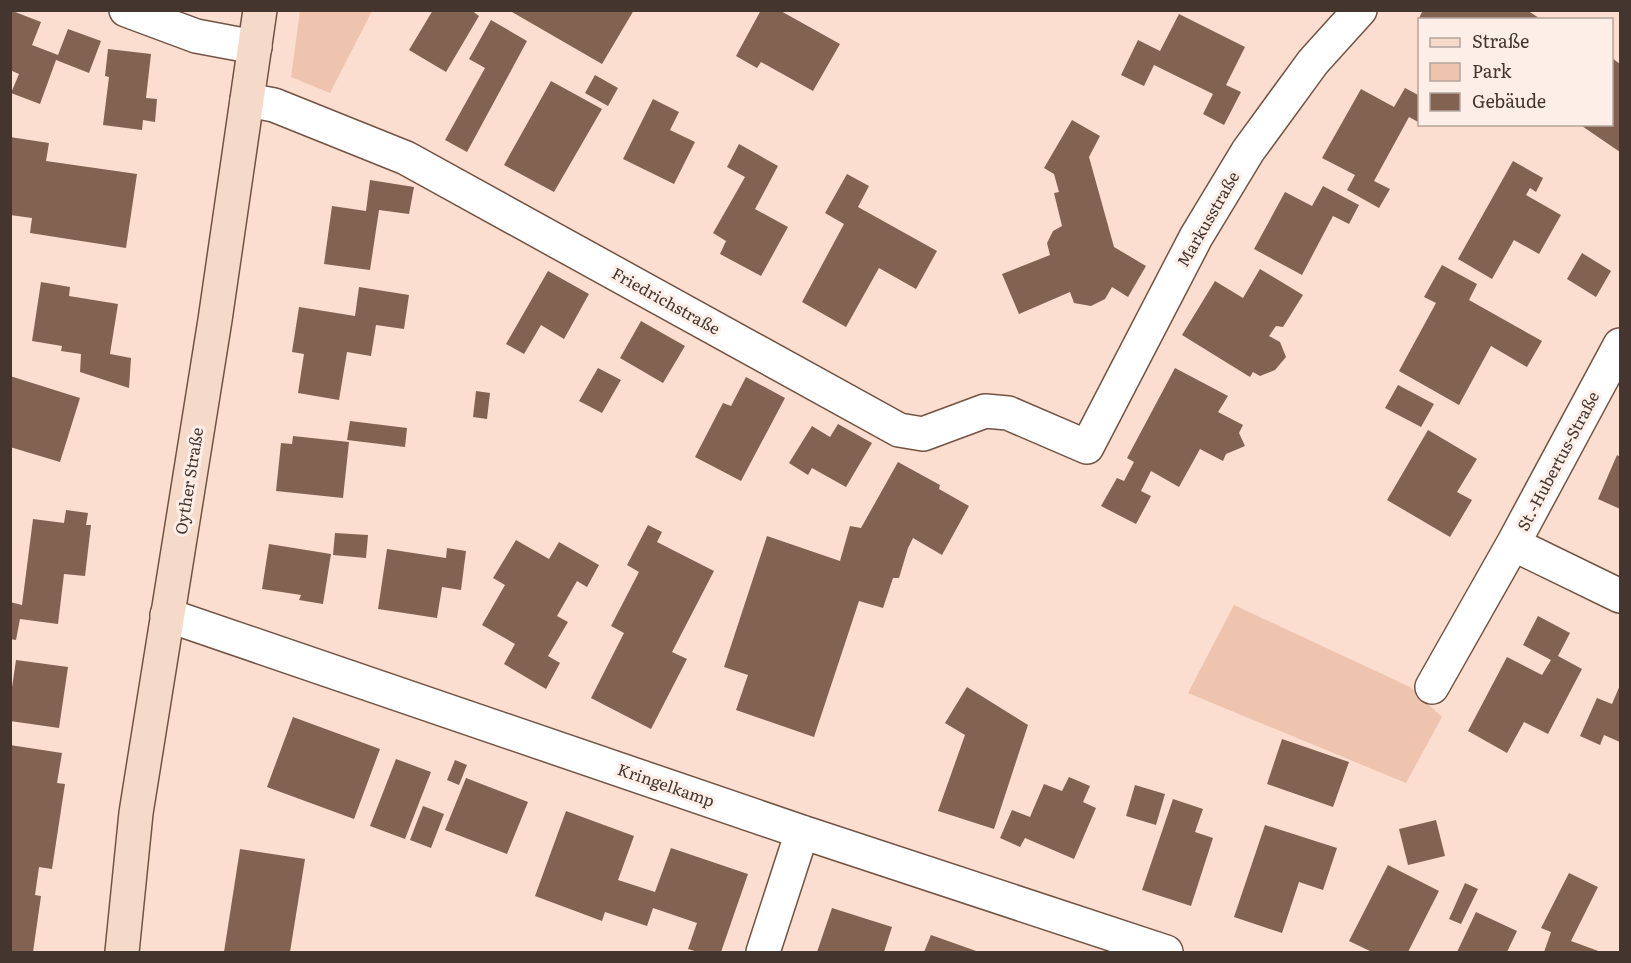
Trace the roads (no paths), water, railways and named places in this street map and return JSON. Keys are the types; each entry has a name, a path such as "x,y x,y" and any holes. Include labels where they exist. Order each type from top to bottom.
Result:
{"main road":[{"name":"Oyther Straße","path":"122,952 136,813 215,320 260,10"}],"street":[{"path":"126,10 196,36 255,47"},
{"name":"Markusstraße","path":"1088,447 1196,237 1242,160 1312,62 1360,10"},
{"name":"Friedrichstraße","path":"247,100 274,105 406,158 898,430 923,435 985,411 1008,413 1088,447"},
{"name":"St.-Hubertus-Straße","path":"1432,687 1513,544 1620,345"},
{"name":"St.-Hubertus-Straße","path":"1513,544 1620,596"},
{"name":"Kringelkamp","path":"167,615 802,832 1166,952"},
{"path":"763,952 802,832"}]}
